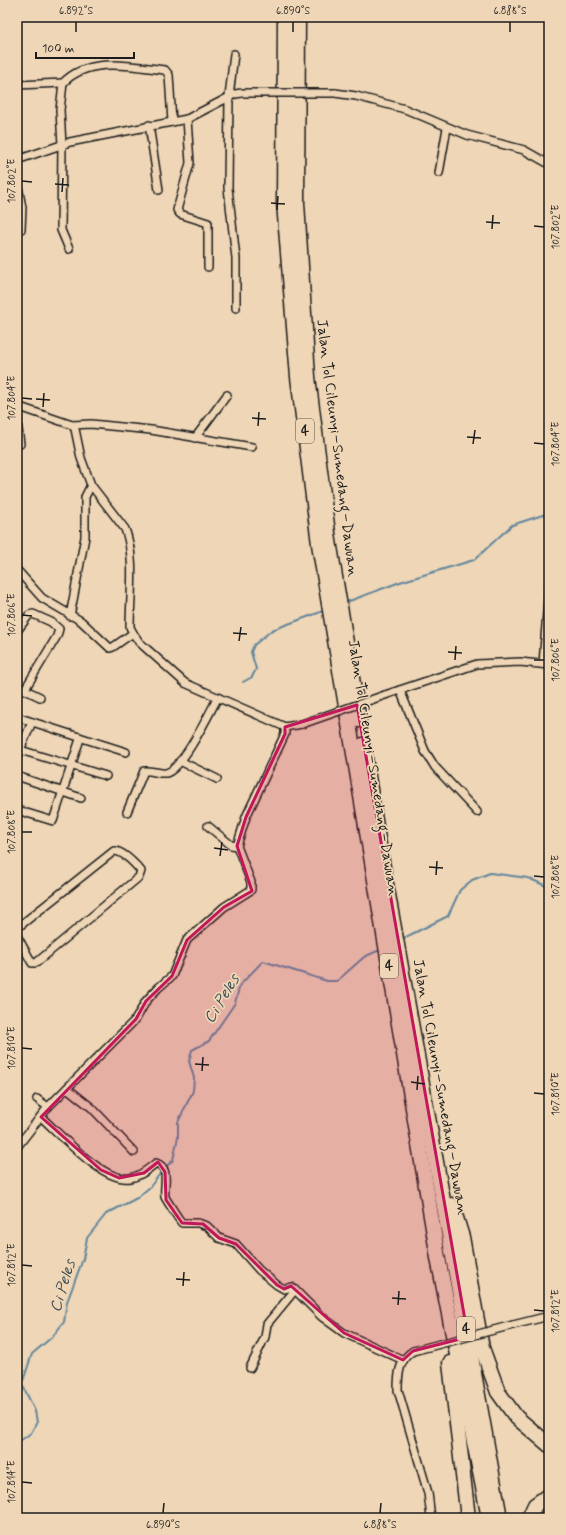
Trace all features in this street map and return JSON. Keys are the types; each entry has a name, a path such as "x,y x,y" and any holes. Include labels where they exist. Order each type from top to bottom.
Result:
{"highway":[{"name":"Jalan Tol Cileunyi–Sumedang–Dawuan","path":"285,17 284,203 298,377 319,544 354,751 433,1139 500,1518"},
{"name":"Jalan Tol Cileunyi–Sumedang–Dawuan","path":"298,17 297,202 308,377 329,541 410,1091 438,1258 489,1518"},
{"path":"433,1139 462,1237 482,1348 498,1392 516,1418 549,1445"},
{"path":"438,1258 468,1518"},
{"path":"529,1518 535,1505 549,1495"}],"street":[{"path":"234,54 229,98 228,188 236,258 236,308"},
{"path":"17,85 63,83 76,72 102,65 165,70 169,74 172,122"},
{"path":"63,83 60,110 62,145 61,230 69,249"},
{"path":"17,160 62,145 150,125 188,119 242,93 334,93 356,96 405,109 447,128 487,141 524,150 549,164"},
{"path":"188,119 190,163 178,210 180,214 208,223 208,267"},
{"path":"150,125 159,190"},
{"path":"439,173 447,128"},
{"path":"17,181 22,208 21,229"},
{"path":"195,438 227,395"},
{"path":"17,406 72,425 91,424 151,430 252,447"},
{"path":"17,421 20,444"},
{"path":"72,425 75,429 82,458 91,485 125,529 128,536 131,564 130,627 133,633 175,676 185,683 285,728 302,724 477,664 520,662 546,664 549,586"},
{"path":"70,616 85,537 86,497 91,485"},
{"path":"17,570 42,598 81,622 111,648 133,633"},
{"path":"17,631 29,615 33,614 51,622 59,629 57,636 25,689"},
{"path":"17,686 40,696"},
{"path":"400,690 426,751 435,767 477,812"},
{"path":"127,812 144,771 166,773 172,770 198,738 218,697"},
{"path":"17,716 126,752"},
{"path":"17,757 19,749 32,722"},
{"path":"17,1147 48,1107 136,1019 146,1001 172,976 187,940 224,907 251,890 251,882 237,846 246,817 285,734 285,728"},
{"path":"17,810 52,821 80,740 79,737"},
{"path":"19,749 106,776"},
{"path":"180,761 217,779"},
{"path":"17,776 81,798"},
{"path":"208,826 231,845 237,846"},
{"path":"17,928 114,851 118,851 141,871 139,877 36,963 32,963 17,936"},
{"path":"67,1088 92,1108 134,1152"},
{"path":"38,1099 48,1107"},
{"path":"40,1117 101,1170 119,1178 129,1178 144,1173 156,1163 161,1166 165,1172 166,1200 182,1223 198,1223 207,1226 219,1238 236,1244 259,1270 278,1285 284,1289 292,1287 322,1317 344,1333 403,1360"},
{"path":"17,1134 23,1139"},
{"path":"250,1368 266,1337 267,1324 295,1290"},
{"path":"431,1518 428,1493 398,1390 399,1374 403,1360 413,1351 549,1316"}],"highlighted area":[{"path":"357,705 468,1337 413,1351 403,1360 344,1333 291,1286 284,1289 277,1285 236,1244 219,1238 203,1224 182,1223 166,1200 165,1172 158,1162 144,1173 119,1178 101,1170 41,1117 136,1019 146,1001 172,976 187,940 224,907 252,891 237,846 246,817 285,734 285,727"}],"waterway":[{"path":"344,603 400,582 474,560 512,525 549,513"},
{"path":"243,682 252,677 256,669 251,652 254,645 272,630 326,610"},
{"name":"Ci Peles","path":"402,939 448,916 460,890 472,880 490,873 528,878 544,885 549,889"},
{"name":"Ci Peles","path":"165,1168 173,1160 178,1137 178,1122 193,1091 194,1078 189,1061 192,1050 209,1041 235,1003 240,985 263,961 327,981 337,981 364,957 382,949"},
{"name":"Ci Peles","path":"17,1443 31,1433 37,1422 35,1411 22,1384 32,1354 52,1337 64,1322 67,1302 83,1259 87,1238 106,1214 137,1198 150,1187 162,1171"}]}
